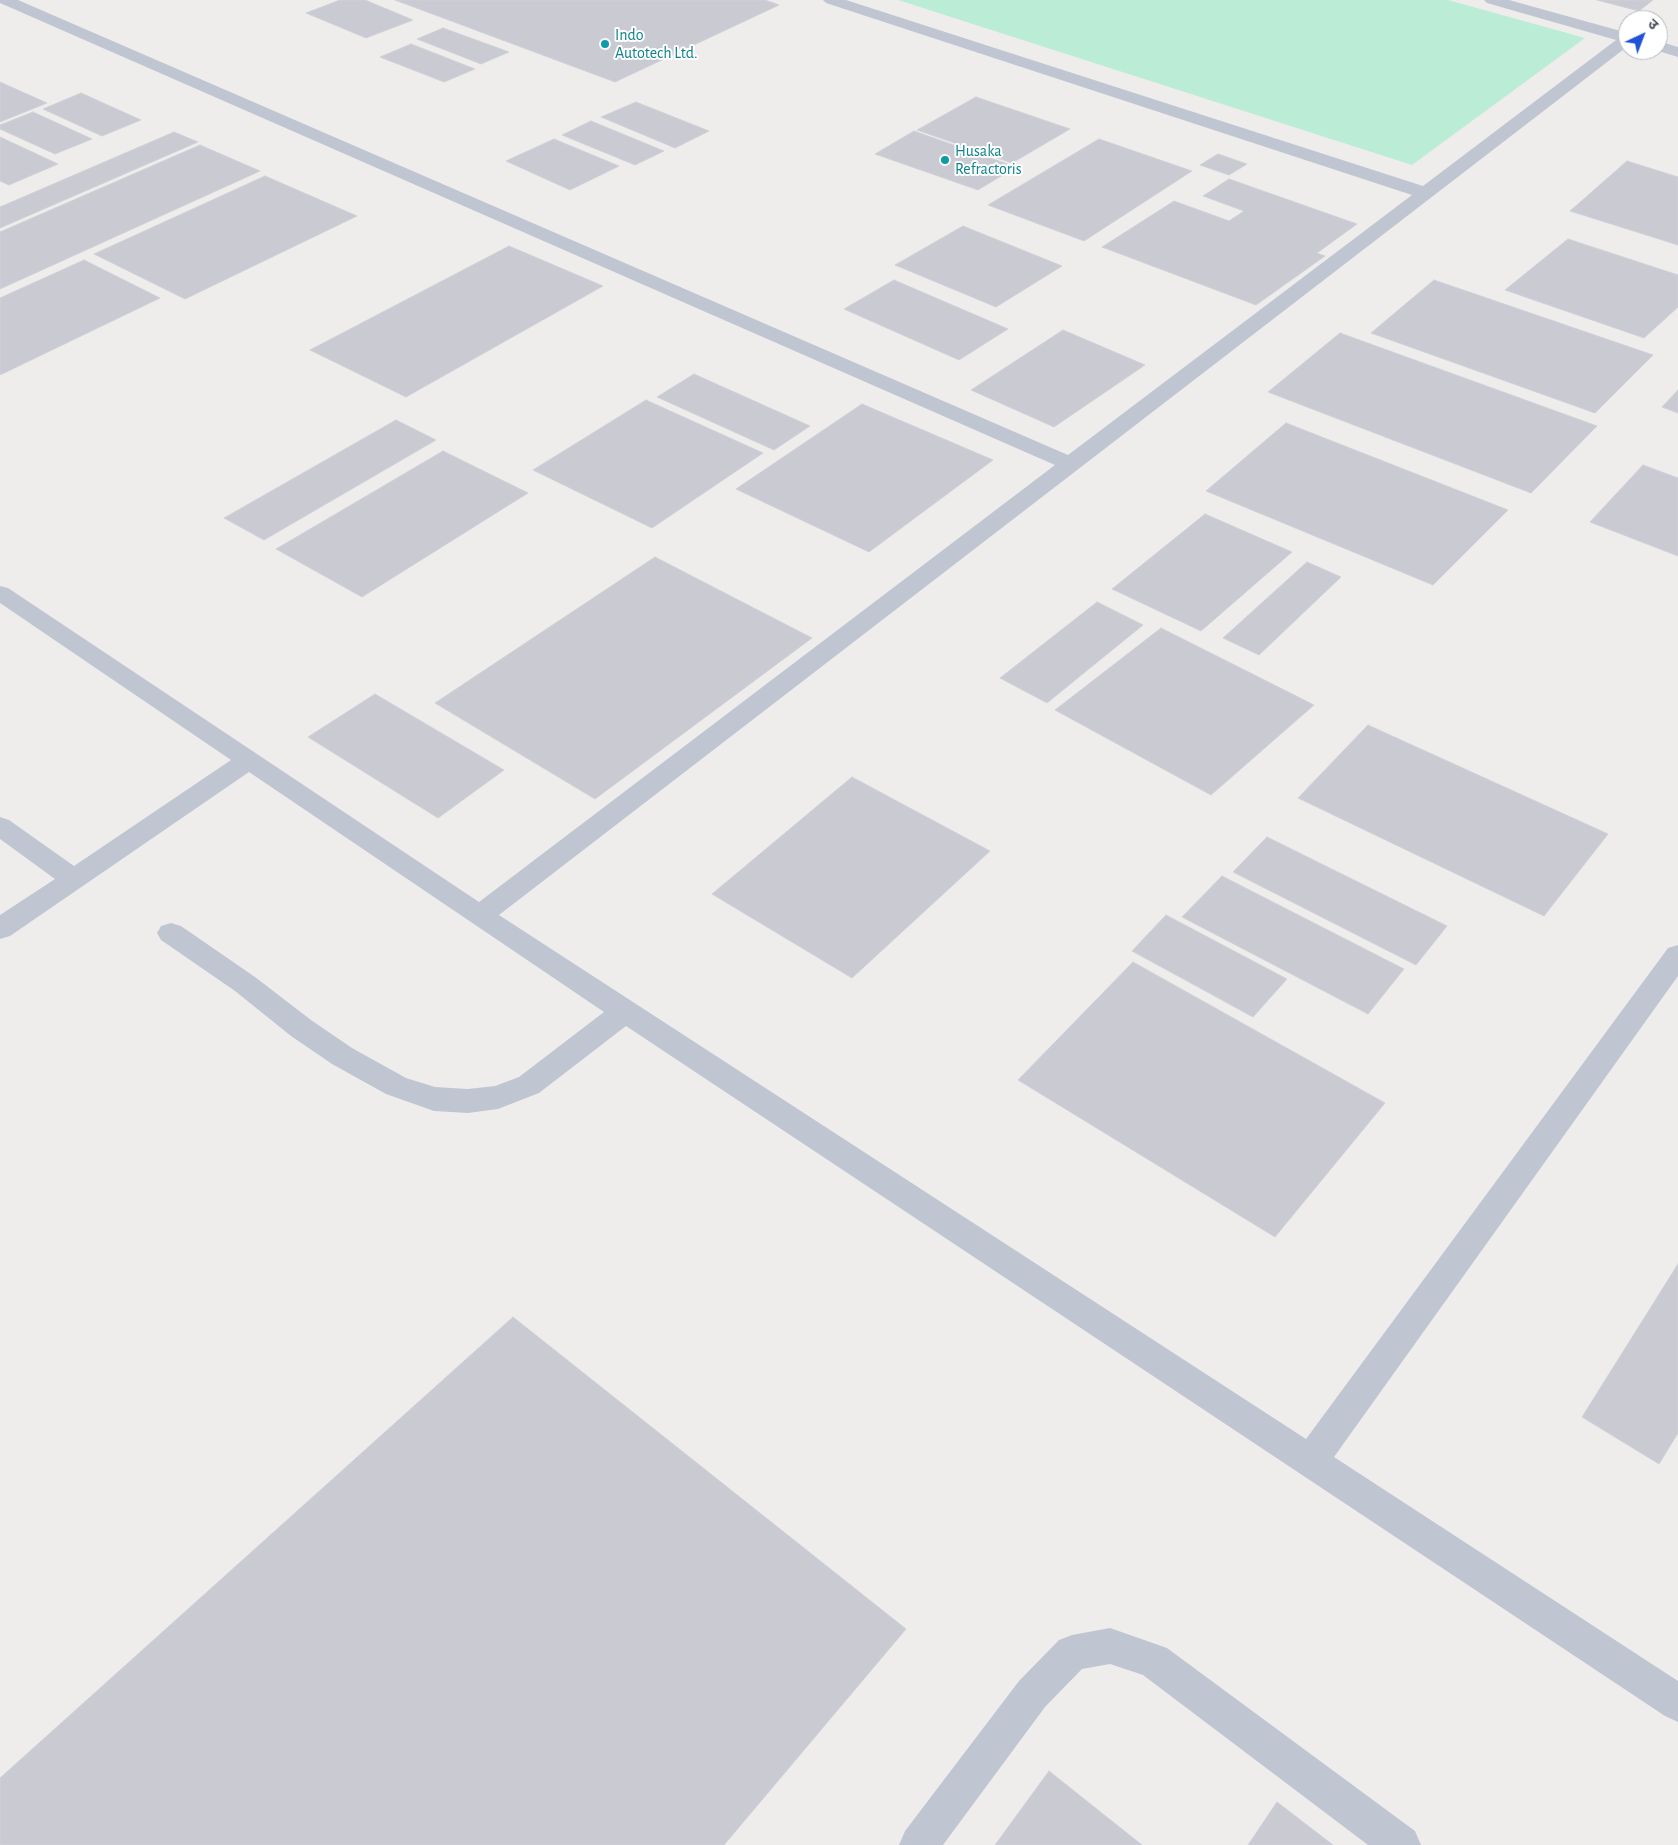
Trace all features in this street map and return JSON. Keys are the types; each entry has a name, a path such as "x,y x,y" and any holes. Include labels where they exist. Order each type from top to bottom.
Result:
{"lane":[{"path":"5,0 1070,464"},
{"path":"830,0 1425,193"},
{"path":"1492,0 1618,35"},
{"path":"480,916 1618,46"},
{"path":"0,593 480,916 1678,1703"},
{"path":"0,929 249,760"},
{"path":"0,826 74,879"},
{"path":"171,933 245,984 301,1028 342,1056 396,1086 434,1099 468,1101 498,1097 529,1085 625,1011"},
{"path":"1310,1462 1678,955"},
{"path":"919,1845 1032,1694 1072,1653 1110,1646 1154,1661 1401,1845"}],"green space":[{"path":"898,0 1448,0 1585,38 1412,165"}],"building":[{"path":"340,0 365,0 413,20 366,38 306,13"},
{"name":"Indo Autotech Ltd.","path":"395,0 765,0 779,5 615,82"},
{"path":"1597,0 1653,0 1640,10"},
{"path":"443,28 509,52 481,64 417,39"},
{"path":"411,44 475,69 444,82 380,57"},
{"path":"0,82 47,103 0,122"},
{"path":"81,93 141,120 102,136 43,109"},
{"path":"976,97 1070,129 1012,163 917,130"},
{"path":"636,102 709,131 675,148 601,117"},
{"path":"33,112 92,139 55,154 0,129 0,125"},
{"path":"591,121 664,151 635,165 562,135"},
{"name":"Husaka Refractoris","path":"914,131 1016,167 978,190 875,154"},
{"path":"174,132 198,142 0,228 0,207"},
{"path":"0,137 58,164 9,185 0,181"},
{"path":"554,139 619,166 570,190 506,161"},
{"path":"1099,139 1192,171 1084,241 988,205"},
{"path":"200,145 260,171 0,289 0,232"},
{"path":"1218,154 1247,164 1229,175 1200,165"},
{"path":"1627,161 1678,177 1678,245 1570,211"},
{"path":"265,176 357,216 185,299 94,254"},
{"path":"1229,179 1357,224 1317,253 1325,256 1256,305 1102,247 1174,201 1229,221 1244,211 1203,196"},
{"path":"963,226 1062,266 996,307 895,265"},
{"path":"1568,239 1678,275 1678,307 1644,338 1505,290"},
{"path":"509,246 603,286 406,397 310,350"},
{"path":"84,260 160,298 0,375 0,298"},
{"path":"894,280 1008,329 959,360 844,309"},
{"path":"1434,280 1653,355 1595,413 1371,333"},
{"path":"1063,330 1145,365 1054,427 971,390"},
{"path":"1340,333 1597,426 1531,493 1268,392"},
{"path":"694,374 810,426 774,450 657,397"},
{"path":"1678,390 1678,413 1662,407"},
{"path":"646,400 763,453 652,528 533,470"},
{"path":"862,404 993,460 869,552 736,489"},
{"path":"396,420 436,440 264,540 224,518"},
{"path":"1286,423 1508,510 1433,585 1206,491"},
{"path":"443,451 528,493 362,597 276,549"},
{"path":"1643,465 1678,478 1678,556 1590,522"},
{"path":"1205,514 1292,552 1201,631 1112,589"},
{"path":"655,557 812,638 595,799 435,703"},
{"path":"1307,562 1341,577 1259,655 1223,638"},
{"path":"1097,602 1143,625 1047,703 1000,678"},
{"path":"1161,628 1314,705 1211,795 1055,710"},
{"path":"375,694 504,770 438,818 308,737"},
{"path":"1368,725 1608,834 1544,916 1298,798"},
{"path":"852,777 990,851 852,978 712,894"},
{"path":"1267,837 1447,926 1416,965 1233,872"},
{"path":"1222,876 1404,969 1368,1014 1182,917"},
{"path":"1166,915 1287,979 1253,1017 1132,951"},
{"path":"1133,962 1385,1103 1275,1237 1018,1080"},
{"path":"1678,1264 1678,1433 1659,1464 1582,1417"},
{"path":"513,1317 906,1629 724,1845 0,1845 0,1778"},
{"path":"1049,1771 1142,1845 995,1845"},
{"path":"1277,1802 1333,1845 1248,1845"}],"place":[{"name":"Indo Autotech Ltd.","path":"605,44"},
{"name":"Husaka Refractoris","path":"945,160"}]}
